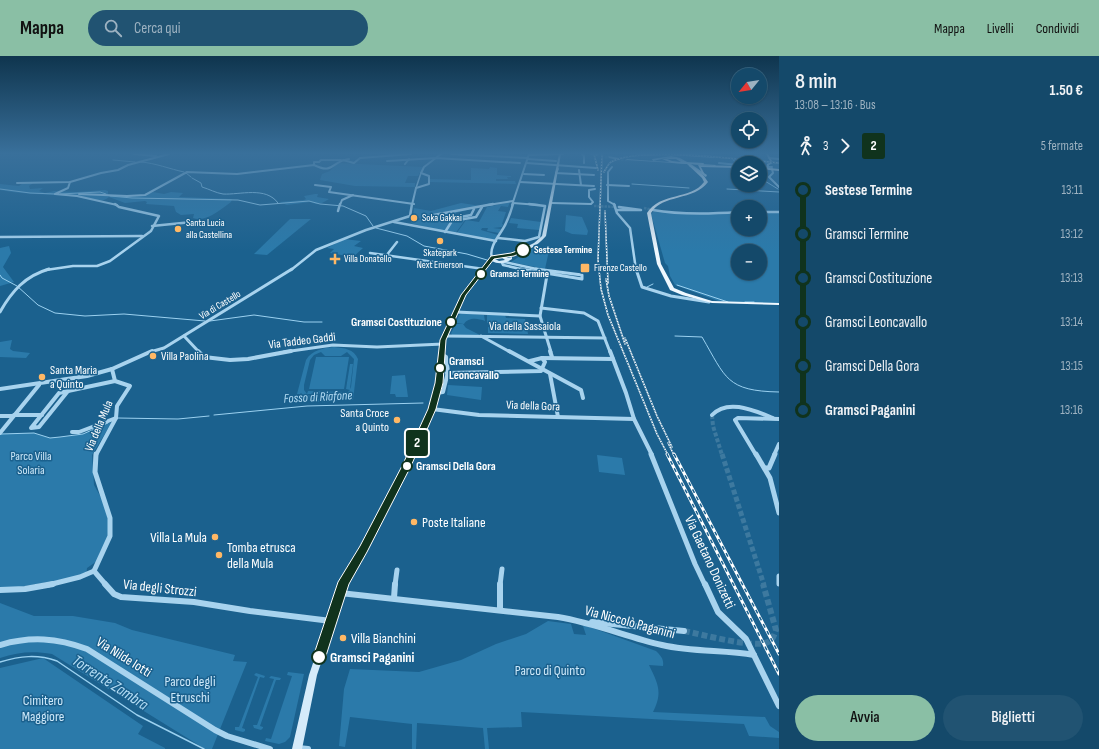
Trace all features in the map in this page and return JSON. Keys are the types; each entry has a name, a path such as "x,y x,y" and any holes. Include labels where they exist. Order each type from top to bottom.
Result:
{"main road":[{"path":"482,271 493,264 505,262 544,236 554,186"},
{"path":"707,186 655,205 649,213 659,264 671,288 680,293 712,302 779,304"},
{"path":"297,748 311,685 340,592 347,576 364,549 406,466 432,409 440,376 444,336 465,293 492,258 512,255 521,251"},
{"path":"500,256 505,262"},
{"path":"492,258 495,261 505,262"},
{"path":"658,258 672,284 679,289 702,299 723,303"}],"street":[{"path":"0,312 14,288 27,278 45,270 103,264 115,259 142,236 152,230 152,226 159,215 119,207 117,204 88,198 55,194 69,186"},
{"path":"63,195 145,195 162,186"},
{"path":"326,186 331,187 329,192 414,204 416,188 425,186"},
{"path":"492,258 492,252 506,224 518,186"},
{"path":"551,205 591,204 593,202 589,197 589,190 595,187 590,186"},
{"path":"607,186 608,201 618,208 630,228 638,275 642,286 658,293 702,299"},
{"path":"338,211 343,200 353,195"},
{"path":"393,221 445,232 497,240 526,241 539,237 545,206 513,202 424,217"},
{"name":"Via di Castello","path":"0,389 70,379 112,369 152,351 164,348 275,281 303,262 316,250 340,239 410,216 414,204"},
{"path":"551,205 593,206"},
{"path":"445,232 452,221 476,217 482,207"},
{"path":"618,208 636,208 641,210 618,208"},
{"path":"618,208 644,208"},
{"path":"466,210 464,214 457,217 471,215 474,209"},
{"path":"653,210 715,214 731,213"},
{"path":"767,212 779,212"},
{"path":"152,226 192,222 199,223"},
{"path":"0,238 142,236"},
{"path":"386,256 397,242"},
{"path":"492,252 500,256"},
{"path":"370,254 482,271"},
{"path":"505,262 582,275 582,279 547,275 504,266 502,264 505,262"},
{"path":"547,275 540,316 552,357"},
{"path":"658,293 669,292 671,288"},
{"name":"Via Gaetano Donizetti","path":"541,308 584,313 598,321 626,393 634,419 657,466 682,534 718,612 744,636 779,706"},
{"path":"456,312 540,316"},
{"name":"Via Taddeo Gaddi","path":"184,336 204,357 230,360 248,359 323,346 442,345"},
{"name":"Via della Sassaiola","path":"444,336 546,336 605,338"},
{"path":"483,336 530,361 542,370 574,386 580,390 583,398"},
{"path":"483,336 542,370 574,386"},
{"path":"436,393 443,392 447,373 446,357 441,354"},
{"path":"530,361 552,357 613,359"},
{"path":"542,358 544,362 542,370"},
{"path":"68,391 39,427 31,428 40,414 56,395 68,391 115,381 112,369"},
{"path":"447,373 542,370"},
{"path":"550,374 558,417"},
{"path":"11,388 70,379"},
{"name":"Via della Mula","path":"94,572 110,536 110,518 98,484 96,454 116,418 117,406 130,386 115,381"},
{"path":"0,433 39,384"},
{"path":"712,415 719,409 733,407 751,410 779,419"},
{"name":"Via della Gora","path":"432,409 472,414 634,419"},
{"path":"0,416 50,413"},
{"path":"72,432 79,432 116,418"},
{"path":"779,419 736,419 739,428 770,478 779,513"},
{"path":"765,468 769,468 779,444"},
{"path":"500,609 500,582 502,569"},
{"path":"394,598 397,570"},
{"path":"0,590 33,589 86,576 94,572"},
{"name":"Via degli Strozzi","path":"94,572 114,594 121,597 194,602 250,612 331,621"},
{"path":"779,576 779,584"},
{"name":"Via Niccolò Paganini","path":"340,592 500,609 583,621 662,645 700,650 731,651 754,655"},
{"path":"583,621 684,631"},
{"name":"Via Nilde Iotti","path":"0,645 16,640 48,638 66,641 87,649 197,720 227,736 270,749"},
{"path":"297,748 308,749"}],"green space":[{"path":"0,186 29,186 30,189 43,188 39,191 45,193 54,191 77,192 105,190 108,191 108,195 127,196 145,195 153,192 164,194 171,192 183,193 179,197 232,199 231,202 208,217 198,219 193,218 194,214 181,215 176,212 174,206 146,204 147,202 145,201 125,203 109,197 103,200 98,200 0,190"},
{"path":"375,186 415,186 415,187"},
{"path":"318,194 317,197 329,199 322,203 316,204 310,202 287,205 279,202 304,200 306,199 304,196"},
{"path":"510,202 508,207 501,206 498,211 506,212 502,227 493,228 501,229 499,233 487,231 488,228 482,228 481,230 498,235 495,241 456,234 466,220 479,222 487,207"},
{"path":"461,203 481,206 456,213 450,222 465,220 455,234 410,223 421,219 413,216 414,208 431,211"},
{"path":"654,211 681,213 731,212 731,236 767,236 767,212 779,213 779,304 721,302 675,285 670,276 668,266 665,263 651,214"},
{"path":"566,215 582,217 588,231 587,235 572,234 565,231"},
{"path":"511,218 541,222 539,230 517,228 518,224 509,223"},
{"path":"290,219 311,219 267,255 254,254"},
{"path":"344,239 361,241 354,246 363,248 353,257 330,253 334,249 327,248"},
{"path":"548,245 550,246 545,269 511,262 531,249 539,250"},
{"path":"9,246 11,253 3,267 14,282 0,286 0,248"},
{"path":"462,313 484,315 485,321 473,319 468,320 464,324 456,323 459,315"},
{"path":"487,315 505,315 506,318 525,319 528,334 488,333 488,327 500,328 500,324 487,323"},
{"path":"456,324 463,324 466,328 480,335 452,335 451,333"},
{"path":"12,340 10,349 13,351 30,353 26,358 0,357 0,342"},
{"path":"334,347 351,351 358,359 353,400 349,400 349,395 331,402 317,402 301,393 297,394 308,357 322,349","holes":["321,352 325,356 341,356 347,352 354,359 351,387 350,389 353,364 350,364 346,389 350,390 346,394 341,397 323,400 312,397 304,390 310,360 314,355"]},
{"path":"316,357 349,357 344,389 309,389"},
{"path":"405,375 408,397 396,397 395,394 390,394 392,376"},
{"path":"448,385 482,387 481,400 447,395"},
{"path":"308,391 344,392 344,394 307,394"},
{"name":"Parco Villa Solaria","path":"112,422 92,455 94,485 103,501 108,519 108,537 97,561 87,568 86,576 0,590 0,434 34,433 49,438 62,437 84,434"},
{"path":"597,455 622,458 625,475 599,472"},
{"name":"Parco degli Etruschi","path":"0,603 34,616 73,616 115,623 132,630 235,655 233,661 247,662 212,749 205,749 52,654 13,654 0,658"},
{"name":"Parco di Quinto","path":"548,621 571,624 574,634 586,635 583,626 587,626 656,651 662,658 663,666 649,665 657,683 659,693 653,712 765,717 770,726 779,732 779,738 749,736 744,724 521,712 522,727 487,728 489,749 485,749 483,728 417,723 416,749 412,749 412,724 350,717 345,747 339,746 344,689 350,669 419,672 461,660 496,644 526,634"},
{"name":"Cimitero Maggiore","path":"43,658 143,726 138,734 165,749 0,749 0,668"},
{"path":"288,672 304,674 290,737 285,742 279,744 265,741 266,738 271,739 292,676 287,675"},
{"path":"256,673 265,676 264,678 260,677 242,728 245,729 245,731 235,730 235,727 239,727 258,677 254,675"},
{"path":"271,676 281,678 280,680 276,680 260,726 263,727 261,730 254,728 253,725 257,725 274,679 269,678"}],"waterway":[{"path":"202,186 223,194 252,192 260,193 273,198 278,203"},
{"path":"665,186 689,188"},
{"path":"774,186 778,189"},
{"path":"0,189 30,193 55,194"},
{"path":"727,189 779,192"},
{"path":"60,194 100,192 106,194"},
{"path":"110,196 132,198 238,200 260,205 309,201 320,204 343,206 366,216 373,226"},
{"path":"376,228 407,236 424,246 467,254 487,260"},
{"path":"0,275 2,278 17,286 38,305 55,313 85,316 124,314 205,321"},
{"path":"647,287 653,284"},
{"path":"677,285 728,302"},
{"path":"745,302 754,302"},
{"path":"210,321 254,315 304,322 322,322"},
{"path":"675,336 702,337 723,372 730,380 738,385 748,389 779,392"},
{"name":"Fosso di Riafone","path":"214,415 307,406 423,403"},
{"name":"Fosso di Riafone","path":"117,418 178,419 209,416"},
{"name":"Fosso di Riafone","path":"1,434 34,433 50,438 60,437 83,434 108,423"},
{"name":"Torrente Zambra","path":"0,662 15,658 28,657 42,657 57,661 137,715 204,749"}],"tunnel":[{"path":"594,206 619,207"},
{"path":"644,208 653,210"},
{"path":"712,415 713,426 722,455"},
{"path":"722,454 764,585"},
{"path":"684,631 751,644 761,644 770,641 776,630 763,584"}],"railway":[{"path":"601,186 598,260 601,289 608,315 657,434 668,455"},
{"path":"605,211 608,283"},
{"path":"606,279 609,296 625,344"},
{"path":"625,338 657,416 672,447"},
{"path":"668,443 674,455"},
{"path":"667,454 779,674"},
{"path":"674,454 779,654"}],"bus line":[{"name":"2","path":"319,657 344,582 364,549 406,466 432,409 439,383 443,340 457,308 470,286 493,258 496,256 512,255 523,250"}],"place":[{"name":"Soka Gakkai","path":"414,218"},
{"name":"Santa Lucia alla Castellina","path":"178,229"},
{"name":"Skatepark Next Emerson","path":"440,241"},
{"name":"Sestese Termine","path":"523,250"},
{"name":"Villa Donatello","path":"335,259"},
{"name":"Firenze Castello","path":"585,268"},
{"name":"Gramsci Termine","path":"481,274"},
{"name":"Gramsci Costituzione","path":"451,322"},
{"name":"Villa Paolina","path":"153,356"},
{"name":"Gramsci Leoncavallo","path":"440,368"},
{"name":"Santa Maria a Quinto","path":"42,377"},
{"name":"Santa Croce a Quinto","path":"397,420"},
{"name":"Gramsci Della Gora","path":"407,466"},
{"name":"Poste Italiane","path":"414,522"},
{"name":"Villa La Mula","path":"215,537"},
{"name":"Tomba etrusca della Mula","path":"219,555"},
{"name":"Villa Bianchini","path":"343,638"},
{"name":"Gramsci Paganini","path":"319,657"}]}
